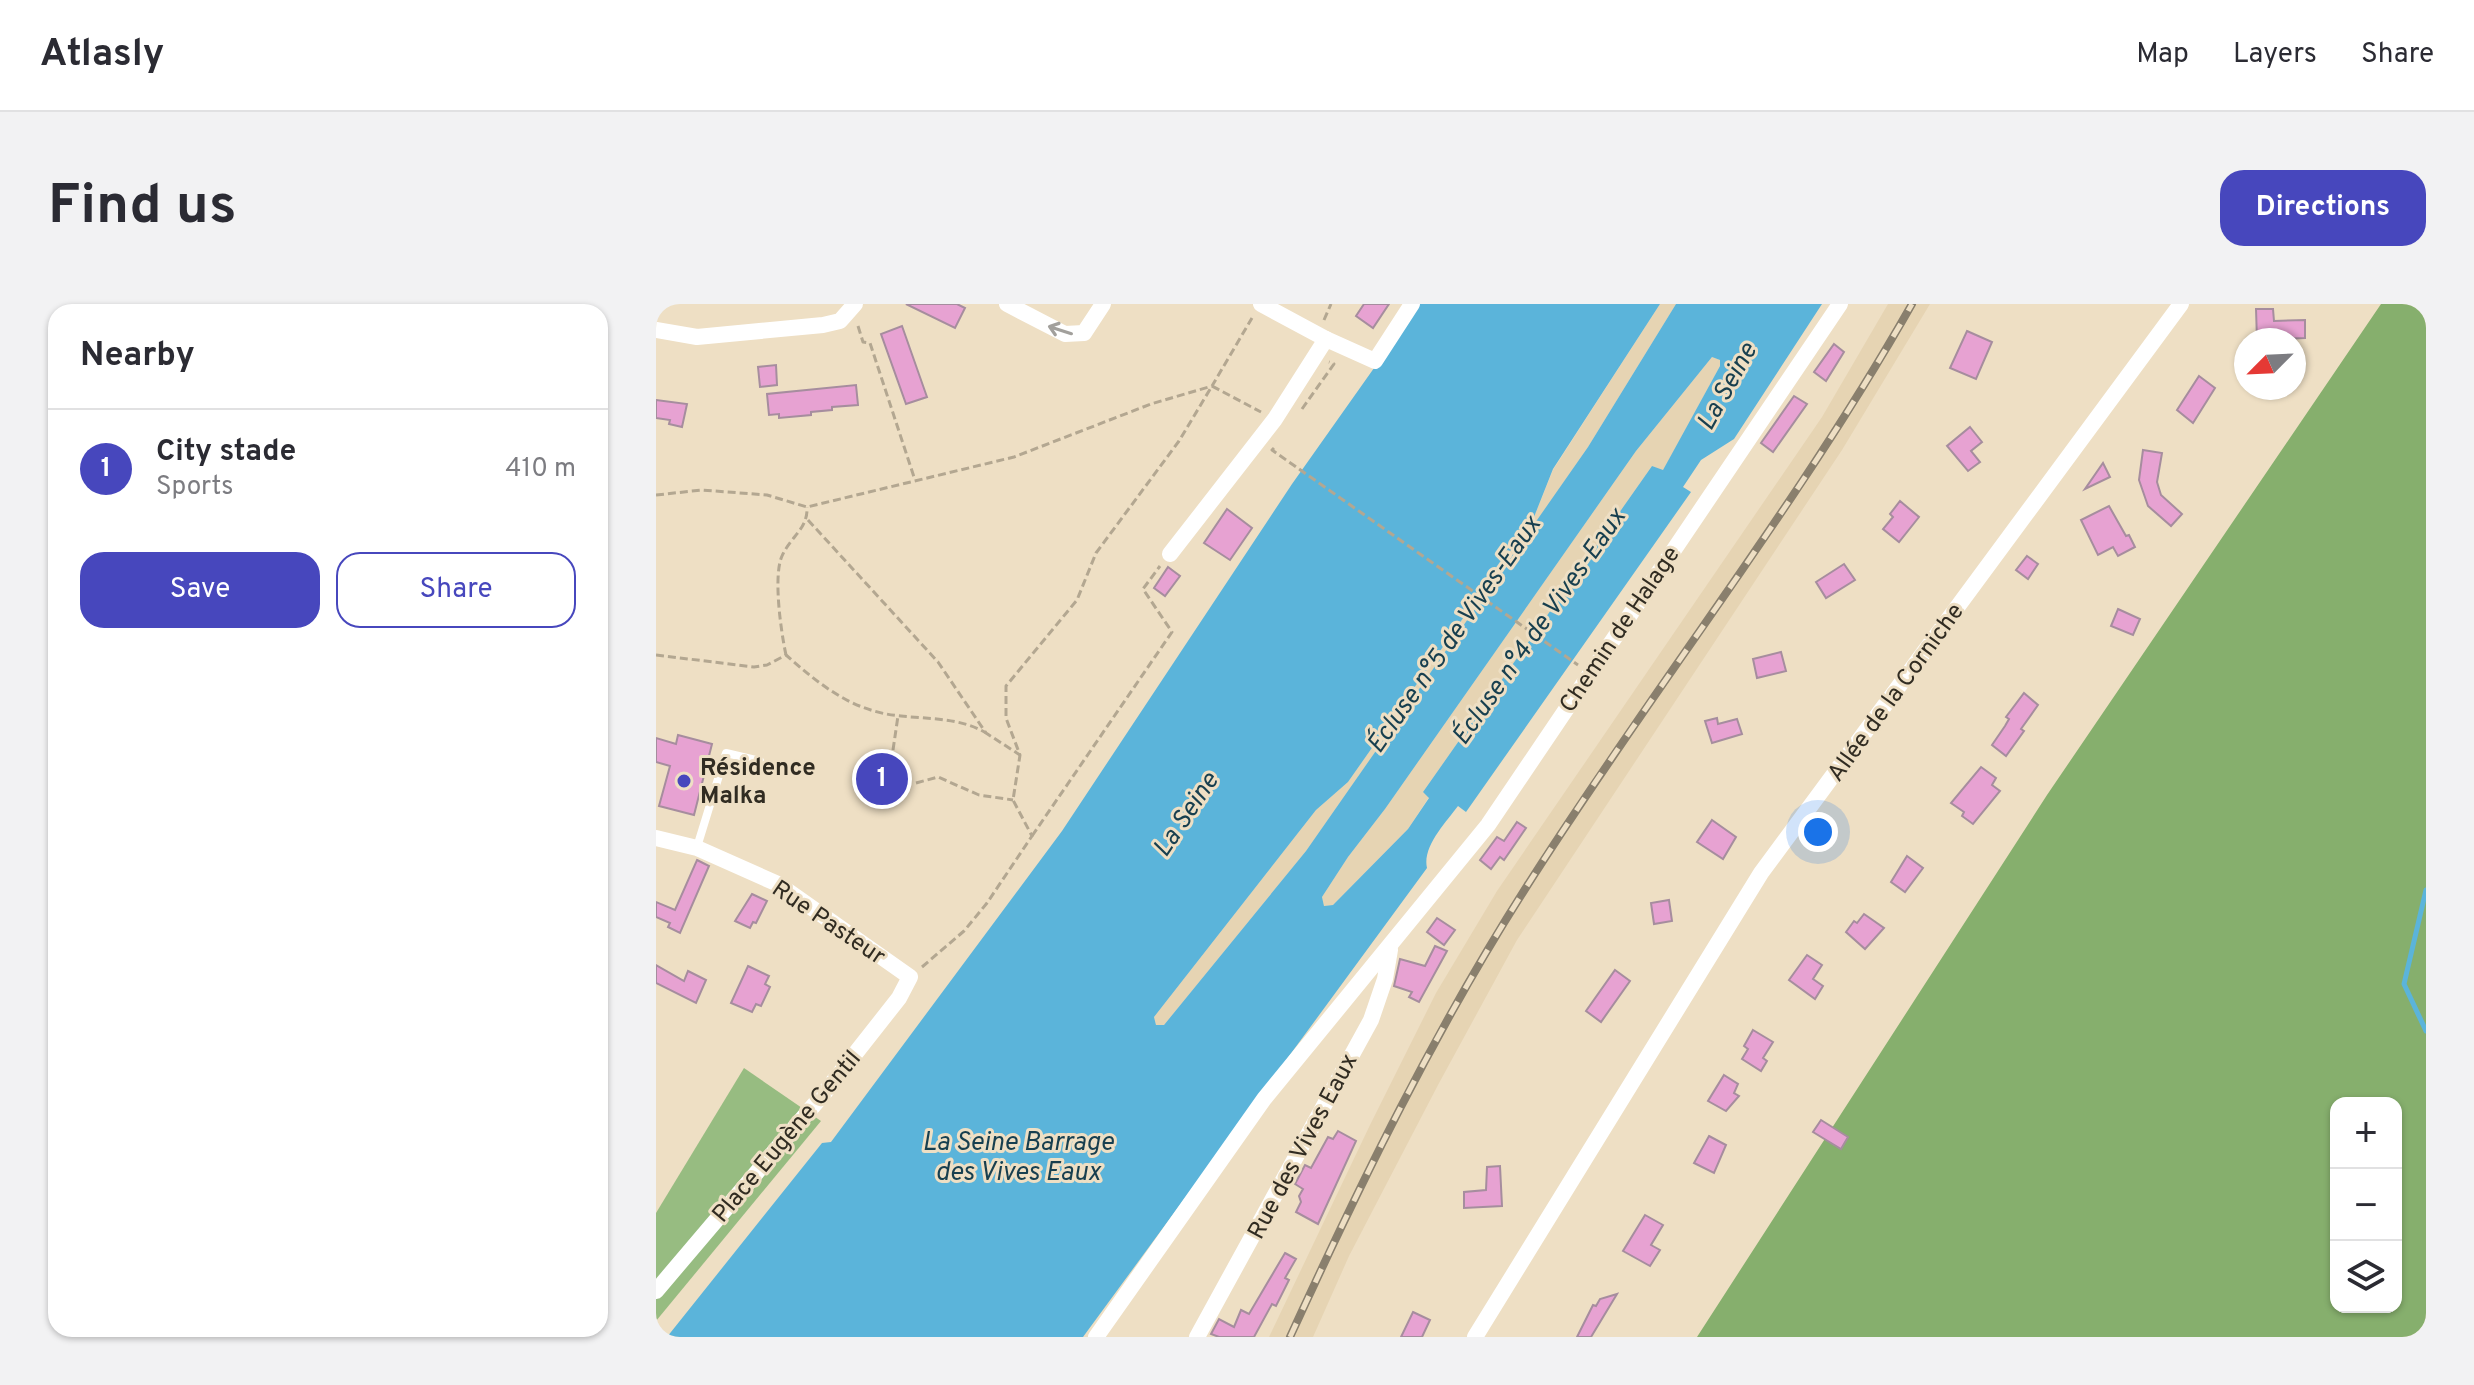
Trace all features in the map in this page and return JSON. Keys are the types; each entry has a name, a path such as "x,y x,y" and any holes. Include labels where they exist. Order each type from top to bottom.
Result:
{"street":[{"path":"1007,304 1065,334 1084,333 1103,304"},
{"path":"1258,308 1375,361 1412,304"},
{"name":"Chemin de Halage","path":"1096,1337 1264,1099 1488,825 1840,304"},
{"name":"Allée de la Corniche","path":"1475,1337 1761,873 2181,304"},
{"path":"656,330 697,337 823,325 840,321 854,307"},
{"path":"1170,554 1275,419 1326,339"},
{"name":"Rue Pasteur","path":"656,838 697,848 778,884 910,977"},
{"name":"Rue des Vives Eaux","path":"1197,1337 1371,1020 1385,979 1390,948"},
{"name":"Place Eugène Gentil","path":"656,1291 825,1092 899,998 910,977"}],"lane":[{"path":"697,848 726,753 760,761"}],"path":[{"path":"854,307 863,342 870,343 915,480"},
{"path":"1032,836 1013,800 1020,755 1006,718 1006,686 1077,600 1096,553 1179,441 1258,308"},
{"path":"656,495 702,490 767,495 807,507 1014,457 1151,404 1212,386 1275,419"},
{"path":"1272,450 1589,672"},
{"path":"807,507 808,520 938,662 986,733"},
{"path":"808,520 781,558 779,601 786,655 839,698 863,708 898,716 926,717 976,727 1020,755"},
{"path":"910,977 964,931 987,903 1172,632 1143,589 1170,554"},
{"path":"656,655 754,667 767,665 786,655"},
{"path":"893,750 898,716"},
{"path":"916,783 938,777 979,795 1013,800"}],"shaded area":[{"path":"1660,304 1676,304 1588,447 1539,518 1306,851 1164,1025 1156,1025 1154,1017 1316,810 1348,782 1534,517 1553,470"},
{"path":"1888,304 1930,304 1842,450 1517,940 1349,1256 1313,1337 1269,1337 1436,993 1497,891 1822,417"},
{"path":"1712,357 1720,360 1720,366 1663,471 1652,466 1423,792 1429,797 1408,829 1333,905 1324,906 1322,897 1348,857 1385,809 1636,451"}],"green space":[{"path":"2381,304 2426,304 2426,1337 1697,1337 2047,795"},
{"path":"872,754 908,786 892,805 855,772"},
{"path":"744,1068 821,1121 656,1321 656,1213"}],"water":[{"name":"La Seine Barrage des Vives Eaux","path":"1416,304 1660,304 1553,469 1534,517 1348,782 1316,810 1154,1017 1156,1025 1164,1025 1306,851 1588,447 1676,304 1822,304 1734,439 1701,460 1683,487 1691,492 1466,812 1458,806 1436,835 1428,852 1427,868 1083,1337 667,1337 822,1143 831,1142 1062,831 1292,484","holes":["1712,357 1720,360 1720,366 1663,470 1652,466 1423,792 1429,798 1408,829 1333,905 1324,906 1322,897 1348,857 1385,809 1636,451"]}],"building":[{"path":"906,304 957,304 965,308 955,328"},
{"path":"1364,304 1389,304 1373,328 1356,316"},
{"path":"2256,309 2273,309 2274,321 2305,320 2305,328 2257,328"},
{"path":"902,326 927,397 906,404 881,334"},
{"path":"1967,331 1992,342 1976,379 1950,368"},
{"path":"1834,344 1844,352 1826,381 1814,372"},
{"path":"776,365 777,385 760,387 758,367"},
{"path":"2199,376 2215,388 2193,423 2177,410"},
{"path":"856,385 858,405 832,407 832,410 811,412 811,415 779,418 779,414 769,415 767,394"},
{"path":"1794,396 1807,404 1773,452 1761,443"},
{"path":"656,400 687,404 682,427 669,424 670,420 656,418"},
{"path":"1970,427 1982,442 1971,451 1980,462 1968,471 1947,446"},
{"path":"2143,450 2162,453 2157,482 2161,495 2182,514 2171,526 2148,506 2139,480"},
{"path":"2103,463 2110,477 2085,489"},
{"path":"1900,501 1919,517 1899,542 1883,529"},
{"path":"2109,506 2135,547 2118,556 2113,547 2098,555 2081,520"},
{"path":"1227,509 1252,528 1230,560 1204,543"},
{"path":"2027,556 2038,564 2028,579 2016,570"},
{"path":"1844,564 1855,580 1826,598 1816,582"},
{"path":"1168,567 1180,576 1165,596 1154,588"},
{"path":"2118,609 2140,619 2133,635 2111,626"},
{"path":"1781,652 1786,671 1757,678 1753,659"},
{"path":"2024,693 2038,705 2006,756 1992,745 2009,719 2006,717"},
{"path":"1717,718 1718,724 1737,719 1742,734 1712,743 1705,721"},
{"name":"Résidence Malka","path":"678,735 712,744 694,815 659,806 670,766 656,762 656,738 676,744"},
{"path":"1981,767 1996,778 1992,785 2000,791 1973,824 1962,816 1964,812 1951,803"},
{"path":"1712,820 1736,837 1723,859 1697,842"},
{"path":"1517,822 1526,828 1504,860 1500,857 1491,869 1480,860 1497,837 1504,841"},
{"path":"1907,856 1923,868 1905,892 1891,882"},
{"path":"697,860 709,866 680,933 668,927 670,923 656,917 656,902 675,910"},
{"path":"752,894 767,901 756,923 753,922 750,928 735,921"},
{"path":"1669,900 1672,921 1654,924 1651,903"},
{"path":"1864,914 1884,928 1865,949 1846,932"},
{"path":"1437,918 1455,930 1444,945 1427,932"},
{"path":"1435,946 1447,951 1419,1002 1409,997 1412,992 1394,986 1400,959 1425,966"},
{"path":"1807,955 1822,965 1813,979 1823,986 1815,999 1789,980"},
{"path":"656,965 684,981 688,971 706,980 696,1003 656,983"},
{"path":"748,966 769,976 765,984 770,987 761,1006 756,1004 752,1012 731,1003"},
{"path":"1615,970 1630,981 1601,1022 1586,1011"},
{"path":"1753,1030 1773,1042 1763,1058 1767,1061 1761,1071 1742,1059 1748,1049 1744,1046"},
{"path":"1724,1075 1738,1084 1734,1093 1739,1096 1726,1111 1708,1101"},
{"path":"1821,1120 1848,1137 1841,1149 1813,1132"},
{"path":"1338,1131 1356,1141 1318,1224 1296,1212 1303,1189 1295,1184 1305,1165 1311,1168 1328,1137 1333,1139"},
{"path":"1709,1136 1726,1145 1714,1173 1694,1163"},
{"path":"1500,1166 1502,1206 1464,1208 1464,1192 1486,1190 1487,1167"},
{"path":"1645,1215 1663,1225 1651,1245 1660,1250 1650,1266 1623,1251"},
{"path":"1285,1253 1296,1259 1285,1278 1289,1280 1276,1306 1272,1304 1254,1337 1219,1337 1211,1334 1219,1319 1234,1327 1241,1310 1249,1314"},
{"path":"1617,1294 1591,1337 1577,1337 1593,1305 1596,1306 1600,1299"},
{"path":"1413,1312 1430,1320 1422,1337 1401,1337"}],"waterway":[{"path":"2426,890 2404,984 2426,1031"}],"railway":[{"path":"1290,1337 1401,1107 1493,940 1624,740 1821,453 1912,304"}],"place":[{"name":"City stade","path":"882,779"},
{"name":"Résidence Malka","path":"684,781"}],"water label":[{"name":"La Seine","path":"1726,386"},
{"name":"Écluse n°4 de Vives-Eaux","path":"1538,626"},
{"name":"Écluse n°5 de Vives-Eaux","path":"1453,634"},
{"name":"La Seine","path":"1185,814"}]}
